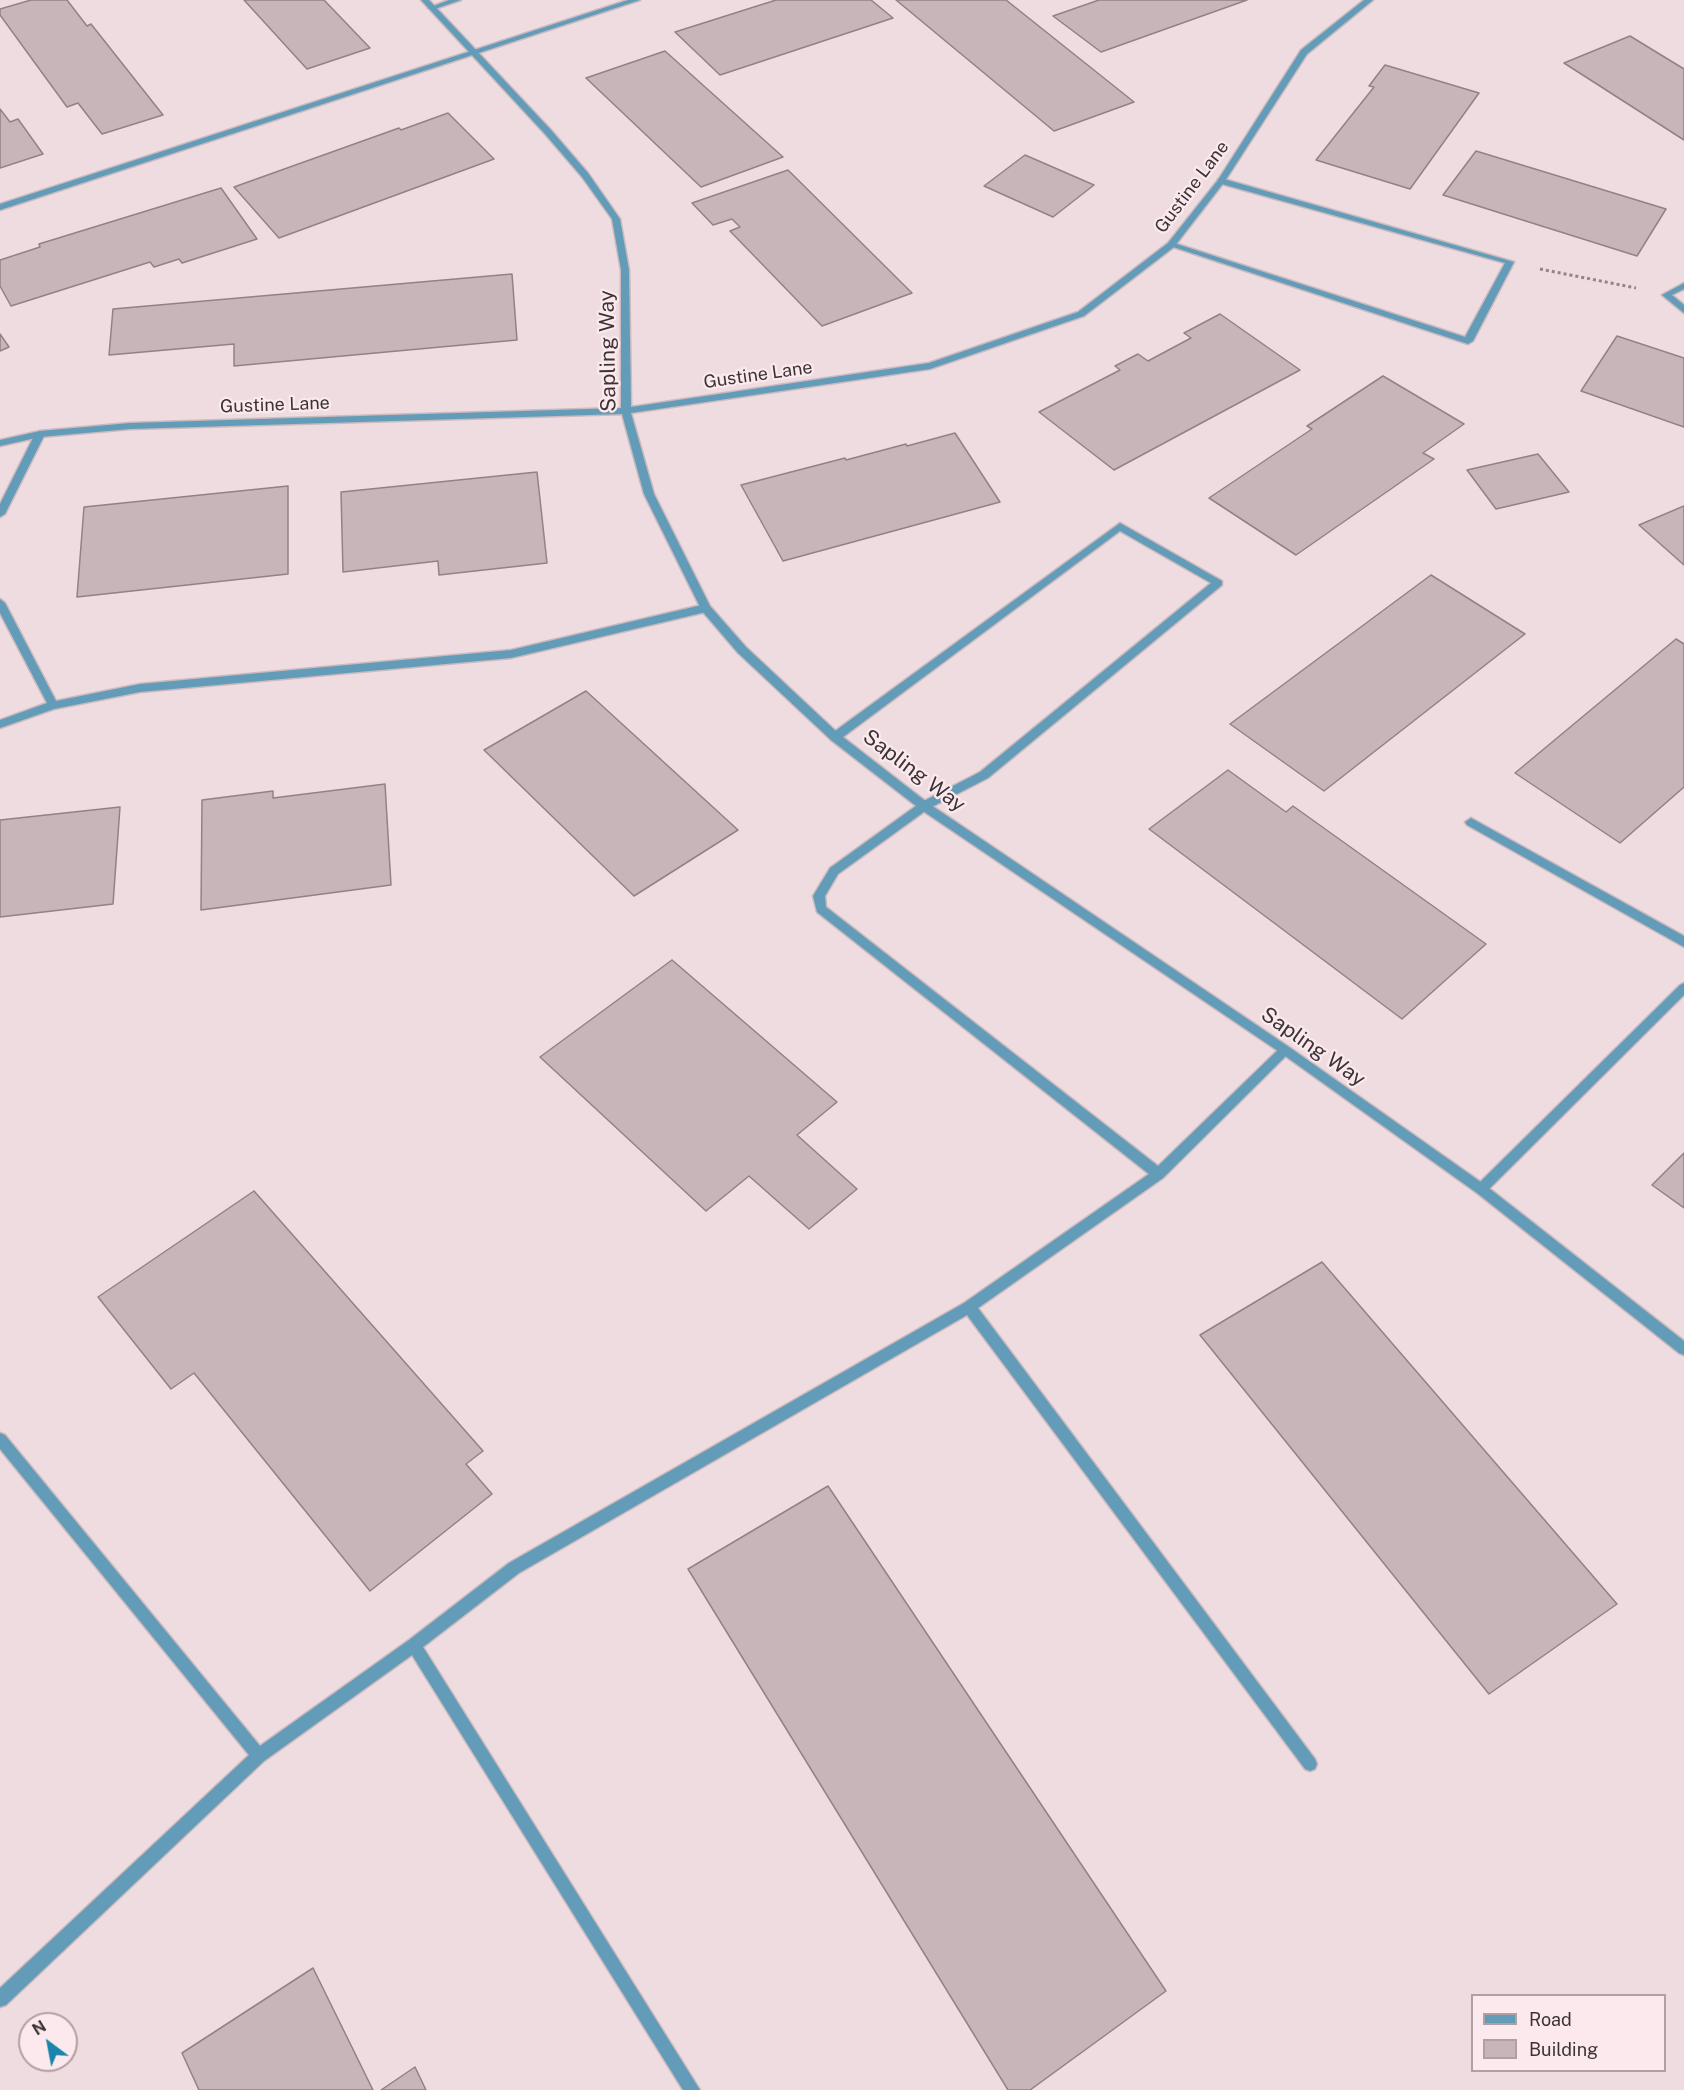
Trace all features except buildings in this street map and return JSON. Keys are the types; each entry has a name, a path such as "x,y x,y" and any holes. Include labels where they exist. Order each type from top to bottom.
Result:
{"street":[{"path":"429,4 457,0"},
{"path":"0,207 636,0"},
{"name":"Gustine Lane","path":"0,442 40,434 130,426 626,411 930,366 1081,314 1172,245 1221,181 1304,52 1369,0"},
{"name":"Sapling Way","path":"429,4 548,132 585,175 616,219 625,270 626,411 649,494 706,608 742,650 835,737 924,806 1285,1050 1481,1189 1684,1349"},
{"path":"1172,245 1468,342 1510,262 1221,181"},
{"path":"1684,286 1666,295 1684,310"},
{"path":"0,514 40,434"},
{"path":"835,737 1120,526 1218,583 984,775 924,806 834,871 819,896 821,909 1159,1174"},
{"path":"0,603 53,705"},
{"path":"0,724 53,705 140,688 511,654 706,608"},
{"path":"1471,822 1684,942"},
{"path":"1481,1189 1684,987"},
{"path":"0,1999 260,1756 414,1645 514,1568 969,1307 1159,1174 1285,1050"},
{"path":"969,1307 1310,1764"},
{"path":"0,1439 260,1756"},
{"path":"414,1645 692,2090"}],"path":[{"path":"1510,262 1666,295"}]}
